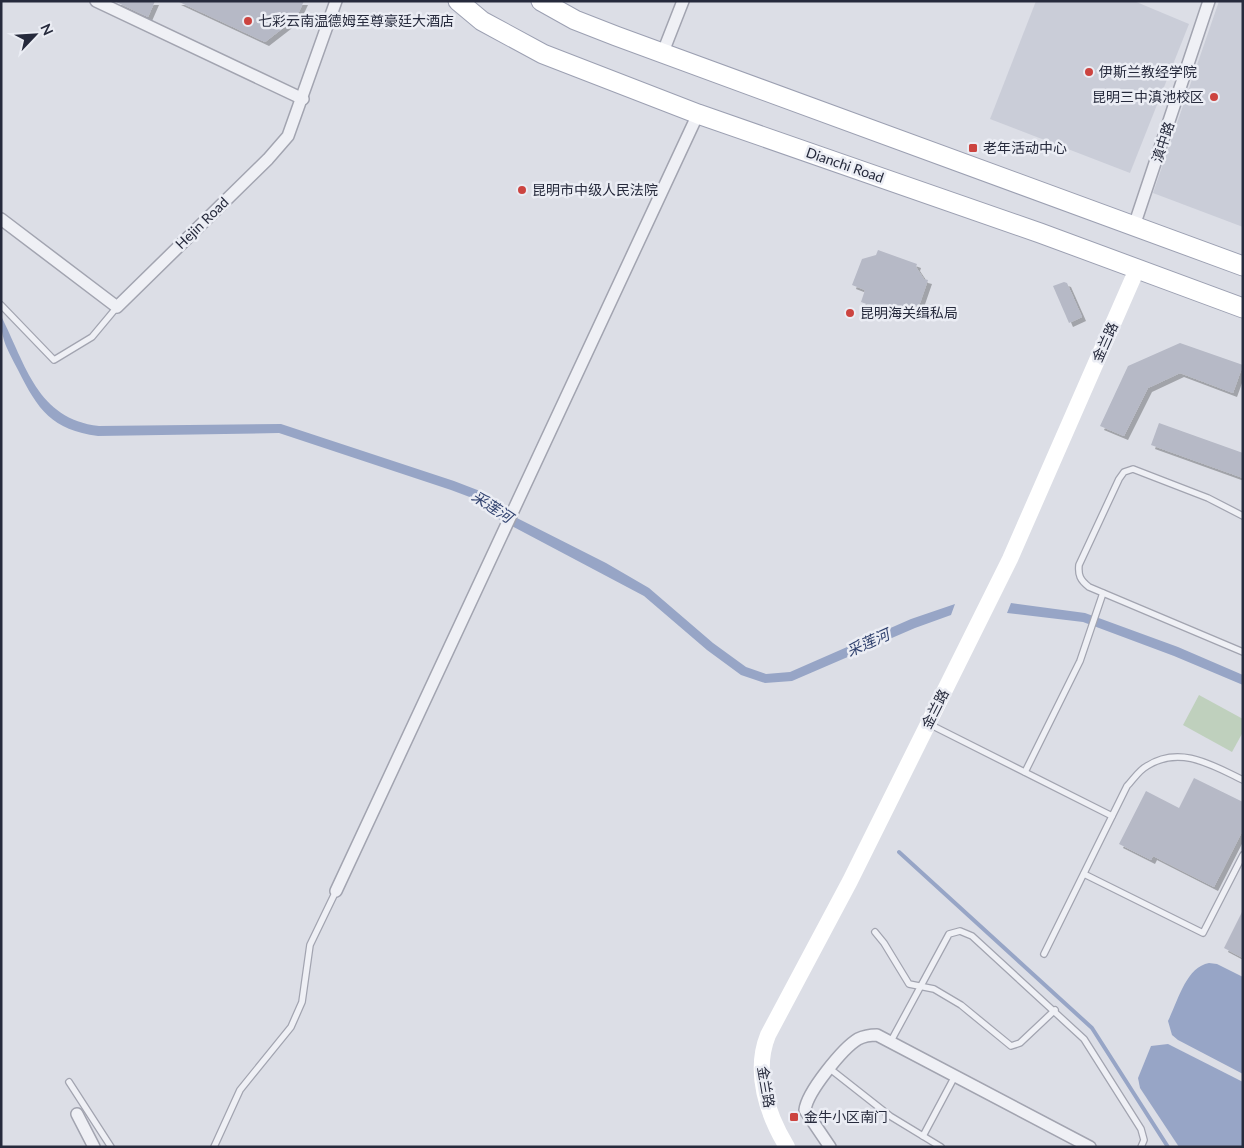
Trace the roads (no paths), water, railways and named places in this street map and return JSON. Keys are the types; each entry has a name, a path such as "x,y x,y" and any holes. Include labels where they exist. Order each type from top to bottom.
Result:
{"main road":[{"name":"Dianchi Road","path":"458,1 482,21 544,54 698,114 1040,233 1243,308"},
{"path":"542,1 575,20 1243,266"}],"street":[{"path":"96,1 303,99"},
{"name":"Hejin Road","path":"117,308 268,159 288,136 303,99 336,1"},
{"path":"663,52 683,1"},
{"name":"滇中路","path":"1134,226 1209,1"},
{"path":"336,891 698,114"},
{"path":"1,220 117,308"},
{"name":"金兰路","path":"787,1147 770,1113 764,1092 762,1050 768,1035 850,881 1010,559 1137,269"},
{"path":"830,1147 805,1110 806,1103 822,1076 858,1039 878,1035 1090,1147"},
{"path":"77,1114 94,1147"}],"lane":[{"path":"1,305 54,360 92,337 117,308"},
{"path":"1243,516 1208,498 1133,468 1124,472 1119,479 1079,565 1078,573 1082,581 1103,593 1243,652"},
{"path":"1025,772 1080,661 1103,593"},
{"path":"927,724 1112,816"},
{"path":"1044,954 1128,786 1145,766 1165,758 1187,756 1243,780"},
{"path":"1084,874 1203,933 1243,855"},
{"path":"214,1147 240,1090 291,1027 302,1002 310,945 336,891"},
{"path":"891,1042 949,934 960,931 972,936 1055,1010 1084,1039 1120,1092 1141,1129 1144,1140 1141,1147"},
{"path":"875,932 910,984 920,988 934,989 961,1005 1011,1046 1020,1043 1055,1010"},
{"path":"829,1068 890,1116 942,1147"},
{"path":"923,1136 955,1076"},
{"path":"69,1082 111,1147"}],"water":[{"name":"采莲河","path":"1,316 36,387 47,401 61,413 78,421 99,426 281,424 454,481 480,491 495,507 606,563 649,588 713,643 746,667 766,674 790,672 911,619 955,604 951,615 915,628 792,681 765,683 741,675 707,650 644,596 489,514 475,499 451,490 279,433 98,436 69,429 48,416 32,396 5,344"},
{"path":"1011,603 1085,613 1178,647 1243,675 1243,685 1174,656 1083,622 1007,613"},
{"path":"1209,963 1217,964 1243,977 1243,1074 1172,1035 1168,1021 1184,986 1194,971"},
{"path":"1168,1044 1243,1082 1243,1147 1179,1147 1140,1088 1138,1078 1151,1046"}],"waterway":[{"path":"899,852 1092,1028 1168,1147"}],"place":[{"name":"七彩云南温德姆至尊豪廷大酒店","path":"248,21"},
{"name":"伊斯兰教经学院","path":"1089,72"},
{"name":"昆明三中滇池校区","path":"1214,97"},
{"name":"老年活动中心","path":"973,148"},
{"name":"昆明市中级人民法院","path":"522,190"},
{"name":"昆明海关缉私局","path":"850,313"},
{"name":"金牛小区南门","path":"794,1117"}]}
